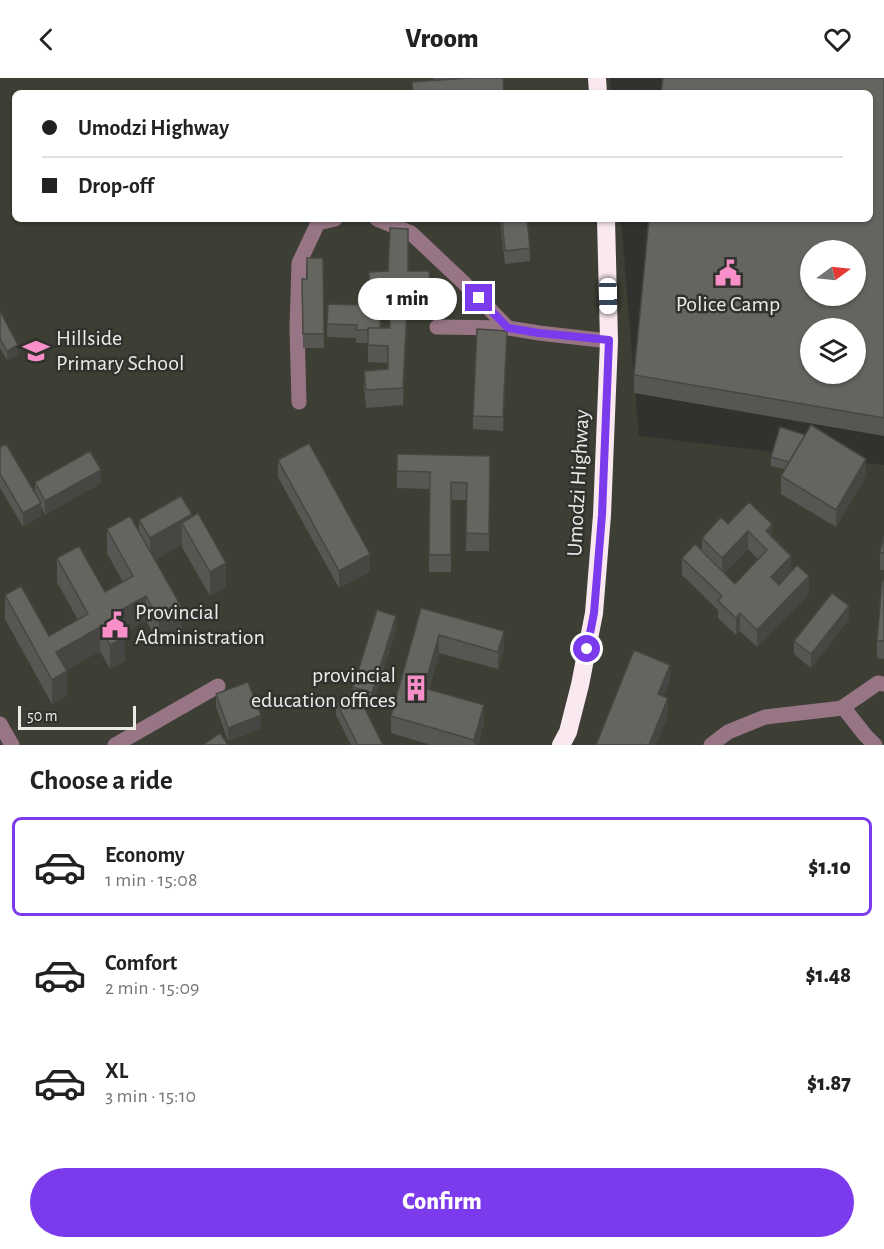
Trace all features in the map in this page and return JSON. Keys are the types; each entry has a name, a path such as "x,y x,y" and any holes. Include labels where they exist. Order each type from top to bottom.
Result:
{"highway":[{"name":"Umodzi Highway","path":"561,745 568,732 580,685 594,613 602,515 609,340 606,222"}],"street":[{"path":"299,402 297,328 299,263 318,223 322,222"},
{"path":"384,222 411,233 508,328"},
{"path":"437,327 508,328 609,340"},
{"path":"711,745 728,732 765,717 843,708 878,683 884,684"},
{"path":"115,745 218,686"},
{"path":"843,708 875,745"},
{"path":"0,724 12,745"}],"shaded area":[{"path":"0,78 610,78 611,90 12,90 12,222 621,222 639,436 884,465 884,745 0,745"}],"building":[{"path":"503,78 504,90 413,90 412,82"},
{"name":"Police Camp","path":"663,78 884,78 884,418 634,375 649,222 873,222 873,90 661,90"},
{"path":"502,222 527,222 530,248 505,251"},
{"path":"390,228 408,229 408,271 429,271 430,288 408,287 403,388 366,390 364,371 388,369 388,346 368,345 368,328 390,328 389,290 370,290 369,272 388,271"},
{"path":"307,258 323,258 324,334 303,334 302,279 307,279"},
{"path":"357,299 381,300 380,328 356,330 357,325 327,324 328,304 357,305"},
{"path":"0,311 18,345 7,351 0,339"},
{"path":"477,329 507,331 503,417 473,416"},
{"path":"811,425 866,459 836,510 781,476"},
{"path":"780,427 805,435 789,462 771,457"},
{"path":"309,443 370,554 339,571 278,460"},
{"path":"6,444 41,503 23,513 0,474 0,447"},
{"path":"90,451 101,470 45,501 35,482"},
{"path":"397,454 490,456 489,534 466,533 467,483 451,482 451,555 429,555 430,472 397,471"},
{"path":"181,496 192,514 150,538 139,520"},
{"path":"749,502 772,524 766,531 791,556 771,577 779,585 797,565 809,576 757,630 740,613 736,618 718,601 722,596 682,558 695,544 735,584 767,550 748,531 722,558 702,538 721,517 728,524"},
{"path":"198,513 226,563 210,572 182,523"},
{"path":"130,516 182,608 159,621 146,596 112,615 125,637 110,645 100,627 56,652 67,671 52,680 5,595 21,586 49,636 88,614 57,558 79,546 105,592 133,576 107,529"},
{"path":"884,536 884,553 880,553"},
{"path":"882,581 884,581 884,641 877,641"},
{"path":"832,593 849,606 811,654 794,641"},
{"path":"421,608 504,631 498,652 439,635 424,688 484,705 474,740 391,716"},
{"path":"377,610 396,616 372,693 353,687"},
{"path":"634,650 670,665 658,694 668,698 649,745 596,745"},
{"path":"248,682 261,715 228,728 216,694"},
{"path":"356,691 383,745 358,745 336,702"},
{"path":"220,733 228,745 203,745"}],"place":[{"name":"Police Camp","path":"728,273"},
{"name":"Hillside Primary School","path":"36,351"},
{"name":"Provincial Administration","path":"115,625"},
{"name":"provincial education offices","path":"416,688"}],"route":[{"path":"479,298 508,328 609,340 602,515 594,613 587,649"}]}
